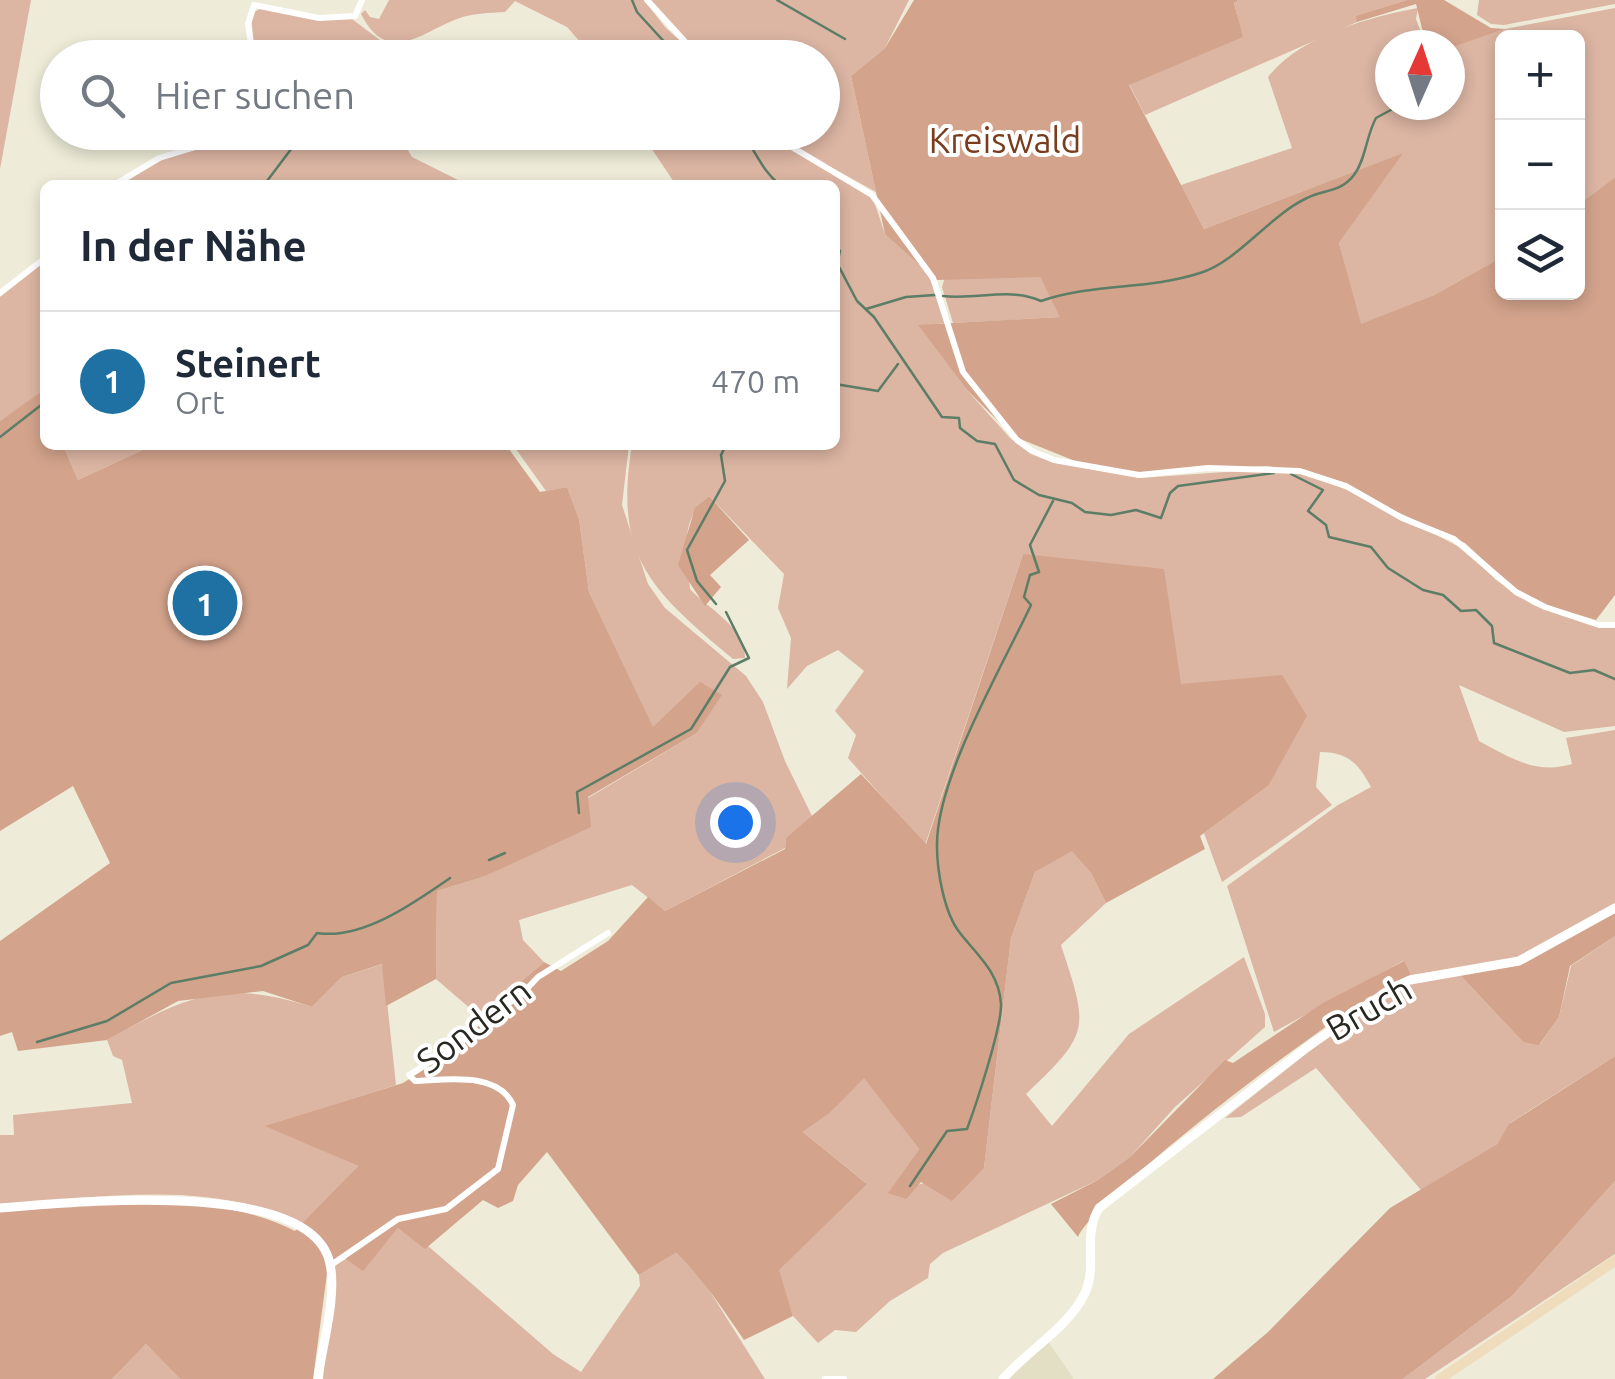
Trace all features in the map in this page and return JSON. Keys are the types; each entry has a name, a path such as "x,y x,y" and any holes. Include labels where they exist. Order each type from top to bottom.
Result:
{"main road":[{"path":"1440,1379 1615,1261"}],"street":[{"path":"250,40 248,24 254,5 338,20 355,16 362,0"},
{"path":"647,0 684,40"},
{"path":"122,180 159,158 185,150"},
{"path":"799,150 862,187 884,209 933,278 962,372 1016,440 1032,452 1080,466 1139,475 1208,468 1300,471 1346,486 1402,518 1454,540 1516,592 1599,625 1615,625"},
{"path":"0,293 40,262"},
{"name":"Bruch","path":"1002,1379 1085,1293 1091,1269 1088,1235 1100,1208 1306,1048 1392,988 1410,980 1519,961 1615,908"},
{"name":"Sondern","path":"331,1265 398,1219 446,1209 498,1168 513,1115 513,1105 503,1089 480,1082 414,1081 408,1076 462,1042 476,1024 521,995 538,976 608,933"},
{"path":"0,1208 106,1200 239,1206 310,1232 323,1246 331,1265 318,1379"},
{"path":"825,1379 844,1379"}],"shaded area":[{"path":"0,0 31,0 0,169"},
{"path":"389,0 644,0 679,40 578,40 567,27 515,1 505,12 463,17 409,40 382,39 361,14 365,10 370,17 379,19"},
{"path":"648,0 909,0 885,48 851,76 876,192 800,150 840,150 840,40 687,40"},
{"path":"1407,0 1357,16 1357,22 1145,115 1129,84 1242,37 1234,2"},
{"path":"1479,0 1615,0 1615,4 1504,25 1491,24 1477,15"},
{"path":"263,7 319,20 352,19 380,40 253,40 251,14"},
{"path":"1418,8 1416,19 1420,30 1375,30 1375,120 1465,120 1465,42 1495,32 1495,261 1434,295 1360,325 1339,243 1401,154 1204,229 1181,185 1292,148 1268,77 1298,50 1378,17"},
{"path":"1615,8 1615,177 1585,200 1585,30 1502,30"},
{"path":"193,150 408,150 412,157 458,180 128,180 162,160"},
{"path":"652,150 791,150 873,198 885,234 911,253 931,280 946,323 919,326 966,389 1011,439 1039,457 1141,478 1266,469 1304,474 1361,495 1465,550 1496,580 1533,605 1598,626 1615,626 1615,726 1564,732 1459,685 1479,741 1523,763 1546,767 1572,764 1566,738 1615,730 1615,903 1512,960 1411,975 1403,961 1274,1032 1227,886 1338,805 1371,787 1351,761 1338,754 1320,752 1316,787 1332,805 1222,882 1204,833 1268,786 1181,684 1023,554 925,845 848,758 856,735 835,711 864,671 838,650 807,666 787,689 791,638 778,608 784,574 709,496 699,505 689,527 690,589 733,628 745,658 733,659 680,613 645,569 634,544 628,517 631,450 840,450 840,180 673,180"},
{"path":"40,265 40,394 0,421 0,297"},
{"path":"945,277 1040,277 1061,317 953,323 942,287"},
{"path":"65,450 142,450 78,480"},
{"path":"517,450 628,450 622,505 648,584 665,608 746,676 763,702 785,761 813,818 786,838 785,848 665,911 632,885 519,920 523,940 544,962 480,1017 436,979 437,891 483,877 528,854 588,798 697,733 721,696 700,683 653,728 589,592 579,519 567,487 546,491"},
{"path":"1072,850 1091,873 1106,903 1061,945 1076,995 1078,1027 1063,1056 1026,1094 1052,1126 1129,1034 1244,957 1265,1014 1265,1027 1175,1107 1130,1157 1098,1180 943,1253 930,1264 928,1278 890,1301 856,1332 835,1330 818,1343 793,1316 778,1270 866,1183 803,1132 830,1113 864,1077 919,1149 889,1192 984,1168 1011,938 1035,872"},
{"path":"1615,936 1615,1056 1510,1123 1497,1144 1421,1190 1316,1068 1241,1117 1225,1118 1330,1035 1406,984 1459,974 1523,1042 1540,1044 1559,1017 1571,966"},
{"path":"383,964 396,1085 267,1126 358,1166 302,1225 267,1210 192,1196 115,1196 0,1204 0,1135 14,1135 13,1115 132,1103 122,1060 113,1056 107,1040 160,1013 206,996 254,994 312,1007 342,977"},
{"path":"1615,1181 1615,1254 1425,1379 1403,1379 1512,1296"},
{"path":"398,1228 428,1246 553,1354 581,1372 640,1286 639,1275 676,1253 704,1282 765,1379 323,1379 332,1266 346,1259 363,1270"},
{"path":"1047,1340 1074,1379 1008,1379"},
{"path":"146,1344 180,1379 112,1379"}],"green space":[{"name":"Kreiswald","path":"914,0 1238,0 1234,3 1243,37 1129,85 1204,229 1403,153 1339,243 1361,324 1434,295 1495,261 1495,300 1585,300 1585,200 1615,177 1615,595 1596,620 1546,605 1515,589 1465,543 1306,470 1266,466 1139,474 1085,465 1013,436 966,389 918,325 1060,317 1040,277 937,280 885,234 851,76 885,48"},
{"path":"1407,0 1444,0 1491,28 1505,29 1465,43 1465,30 1422,30 1416,4 1357,22 1356,16"},
{"path":"40,393 40,450 65,450 78,480 142,450 510,450 540,492 567,487 579,519 589,592 653,727 700,682 722,695 697,733 588,797 591,827 483,877 437,891 436,979 386,1006 382,964 342,977 312,1007 263,991 178,1001 107,1040 18,1051 12,1032 0,1036 0,941 110,863 73,786 0,831 0,421"},
{"path":"709,496 749,540 710,575 721,587 705,606 678,565 695,508"},
{"path":"1023,554 1164,569 1181,684 1282,675 1307,716 1268,786 1200,836 1205,849 1106,903 1091,873 1072,851 1035,872 1011,938 984,1168 952,1201 921,1182 906,1199 888,1193 919,1149 864,1078 830,1113 803,1132 867,1184 779,1270 793,1316 744,1340 676,1253 639,1275 547,1152 518,1185 513,1201 498,1208 483,1200 425,1249 398,1228 363,1271 344,1258 328,1266 313,1379 180,1379 146,1344 112,1379 0,1379 0,1210 112,1202 188,1203 261,1217 295,1231 358,1166 265,1126 403,1083 464,1044 480,1017 544,962 561,971 608,941 648,897 665,911 785,849 786,838 861,774 926,844"},
{"path":"1615,913 1615,936 1570,966 1559,1017 1539,1045 1523,1042 1459,974 1514,965"},
{"path":"1404,961 1411,975 1340,1017 1232,1096 1131,1179 1078,1237 1051,1204 1098,1180 1130,1157 1225,1060 1233,1063 1323,1003"},
{"path":"1615,1056 1615,1181 1512,1296 1403,1379 1213,1379 1268,1332 1390,1208 1497,1144 1509,1124"}],"waterway":[{"path":"632,0 637,12 663,40"},
{"path":"777,0 845,39"},
{"path":"943,296 1005,294 1041,301 1080,291 1161,282 1200,273 1227,259 1293,206 1349,181 1361,162 1375,120"},
{"path":"268,180 290,150"},
{"path":"752,150 774,180"},
{"path":"840,269 857,301 874,317 942,417 959,418 960,428 977,441 995,444 1014,480 1039,495 1072,503 1085,512 1111,515 1136,510 1161,518 1170,493 1178,486 1274,473"},
{"path":"866,309 906,297 935,295"},
{"path":"840,385 878,391 898,364"},
{"path":"0,437 40,406"},
{"path":"716,604 697,581 687,550 725,481 724,450"},
{"path":"1291,474 1323,490 1308,511 1326,525 1329,537 1371,547 1388,568 1423,590 1443,595 1461,611 1476,610 1492,626 1494,643 1570,673 1594,670 1615,679"},
{"path":"910,1186 947,1131 967,1129 997,1029 1001,1004 996,983 954,925 940,879 937,846 947,789 959,757 1031,605 1024,597 1030,575 1039,572 1030,545 1053,501"},
{"path":"579,813 577,792 691,729 730,667 749,658 726,612"},
{"path":"489,860 505,853"},
{"path":"37,1042 107,1021 171,983 261,966 308,945 317,933 352,931 387,918 450,878"}],"place":[{"name":"Steinert","path":"205,603"}]}
